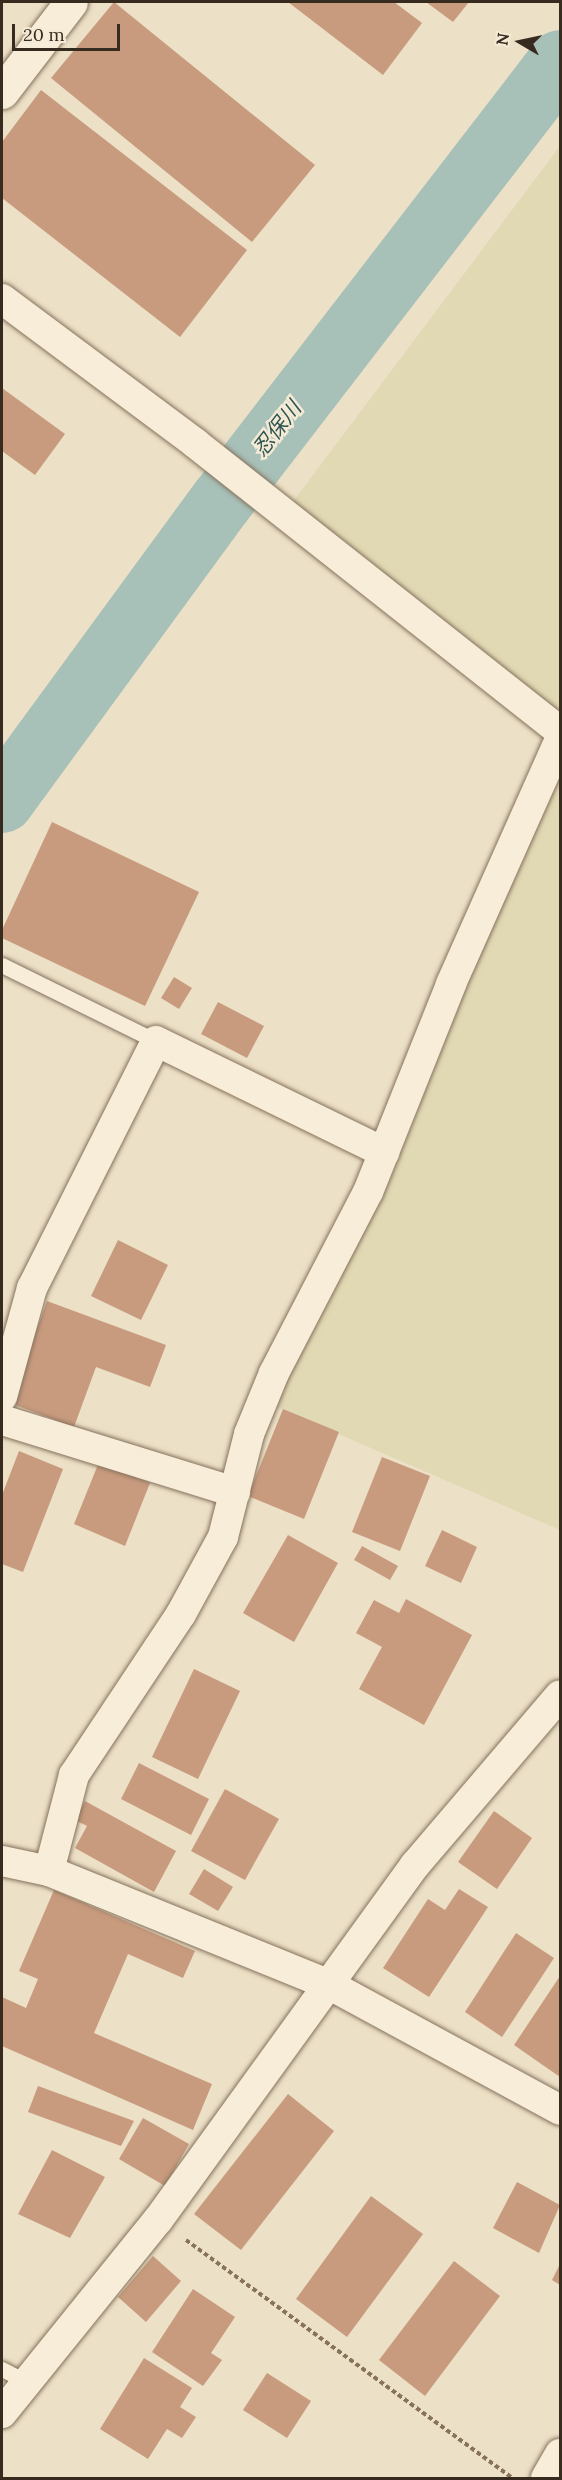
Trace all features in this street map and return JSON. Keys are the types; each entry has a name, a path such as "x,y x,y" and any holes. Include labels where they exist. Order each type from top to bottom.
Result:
{"street":[{"path":"2,92 70,2"},
{"path":"2,299 195,443 561,731"},
{"path":"49,1871 74,1775 181,1614 223,1537 249,1434 270,1382 368,1192 451,984 561,739"},
{"path":"2,1397 32,1288 156,1041 384,1152"},
{"path":"2,1420 235,1492"},
{"path":"2,2413 14,2375 158,2220 415,1866 561,1695"},
{"path":"2,1861 49,1871 330,1985 561,2110"},
{"path":"546,2478 561,2454"}],"lane":[{"path":"2,965 156,1041"}],"path":[{"path":"158,2220 512,2478"}],"shaded area":[{"path":"560,146 560,730 283,515"},
{"path":"560,739 560,1530 262,1401"}],"building":[{"path":"114,2 315,165 252,242 51,78"},
{"path":"288,2 394,2 422,23 383,75"},
{"path":"426,2 469,2 453,22"},
{"path":"41,90 247,250 180,337 2,198 2,142"},
{"path":"2,388 65,434 35,475 2,451"},
{"path":"52,822 199,892 145,1006 2,938 2,930"},
{"path":"174,977 192,988 179,1009 161,998"},
{"path":"218,1002 264,1026 247,1058 201,1034"},
{"path":"118,1240 168,1265 141,1320 91,1296"},
{"path":"47,1301 166,1345 150,1387 96,1367 74,1427 10,1403"},
{"path":"283,1409 339,1432 304,1519 248,1496"},
{"path":"19,1451 63,1469 23,1572 2,1564 2,1495"},
{"path":"382,1457 430,1476 400,1551 352,1532"},
{"path":"99,1462 150,1483 125,1546 74,1524"},
{"path":"442,1530 477,1547 461,1583 425,1566"},
{"path":"288,1535 338,1563 294,1642 243,1613"},
{"path":"362,1546 398,1566 390,1580 354,1560"},
{"path":"406,1599 472,1635 424,1725 359,1689 382,1647 356,1633 374,1600 399,1613"},
{"path":"194,1669 240,1691 198,1779 152,1757"},
{"path":"139,1763 209,1799 191,1835 121,1799"},
{"path":"225,1789 279,1819 245,1880 191,1851"},
{"path":"85,1801 176,1851 154,1892 75,1848 87,1826 75,1820"},
{"path":"494,1811 532,1838 497,1889 458,1862"},
{"path":"204,1869 233,1887 218,1911 189,1894"},
{"path":"459,1889 488,1907 429,1997 383,1968 428,1899 445,1910"},
{"path":"54,1890 195,1951 183,1978 128,1954 94,2033 212,2084 193,2130 2,2046 2,1997 26,2008 38,1979 19,1971"},
{"path":"516,1933 554,1958 502,2037 465,2012"},
{"path":"560,1976 560,2077 514,2045"},
{"path":"38,2086 134,2121 121,2146 28,2112"},
{"path":"288,2094 334,2131 241,2250 194,2214"},
{"path":"143,2118 189,2144 165,2186 119,2159"},
{"path":"52,2150 105,2177 70,2238 18,2214"},
{"path":"517,2182 560,2205 539,2253 493,2228"},
{"path":"371,2196 423,2234 347,2337 296,2299"},
{"path":"153,2256 181,2281 146,2322 118,2297"},
{"path":"454,2261 500,2296 425,2396 379,2360"},
{"path":"560,2264 560,2285 552,2280"},
{"path":"193,2289 235,2317 211,2353 222,2360 203,2386 152,2352"},
{"path":"144,2358 192,2388 180,2407 196,2417 182,2438 167,2429 148,2459 100,2429"},
{"path":"267,2373 311,2401 287,2438 243,2410"}],"waterway":[{"name":"忍保川","path":"2,801 221,502 560,62"}]}
